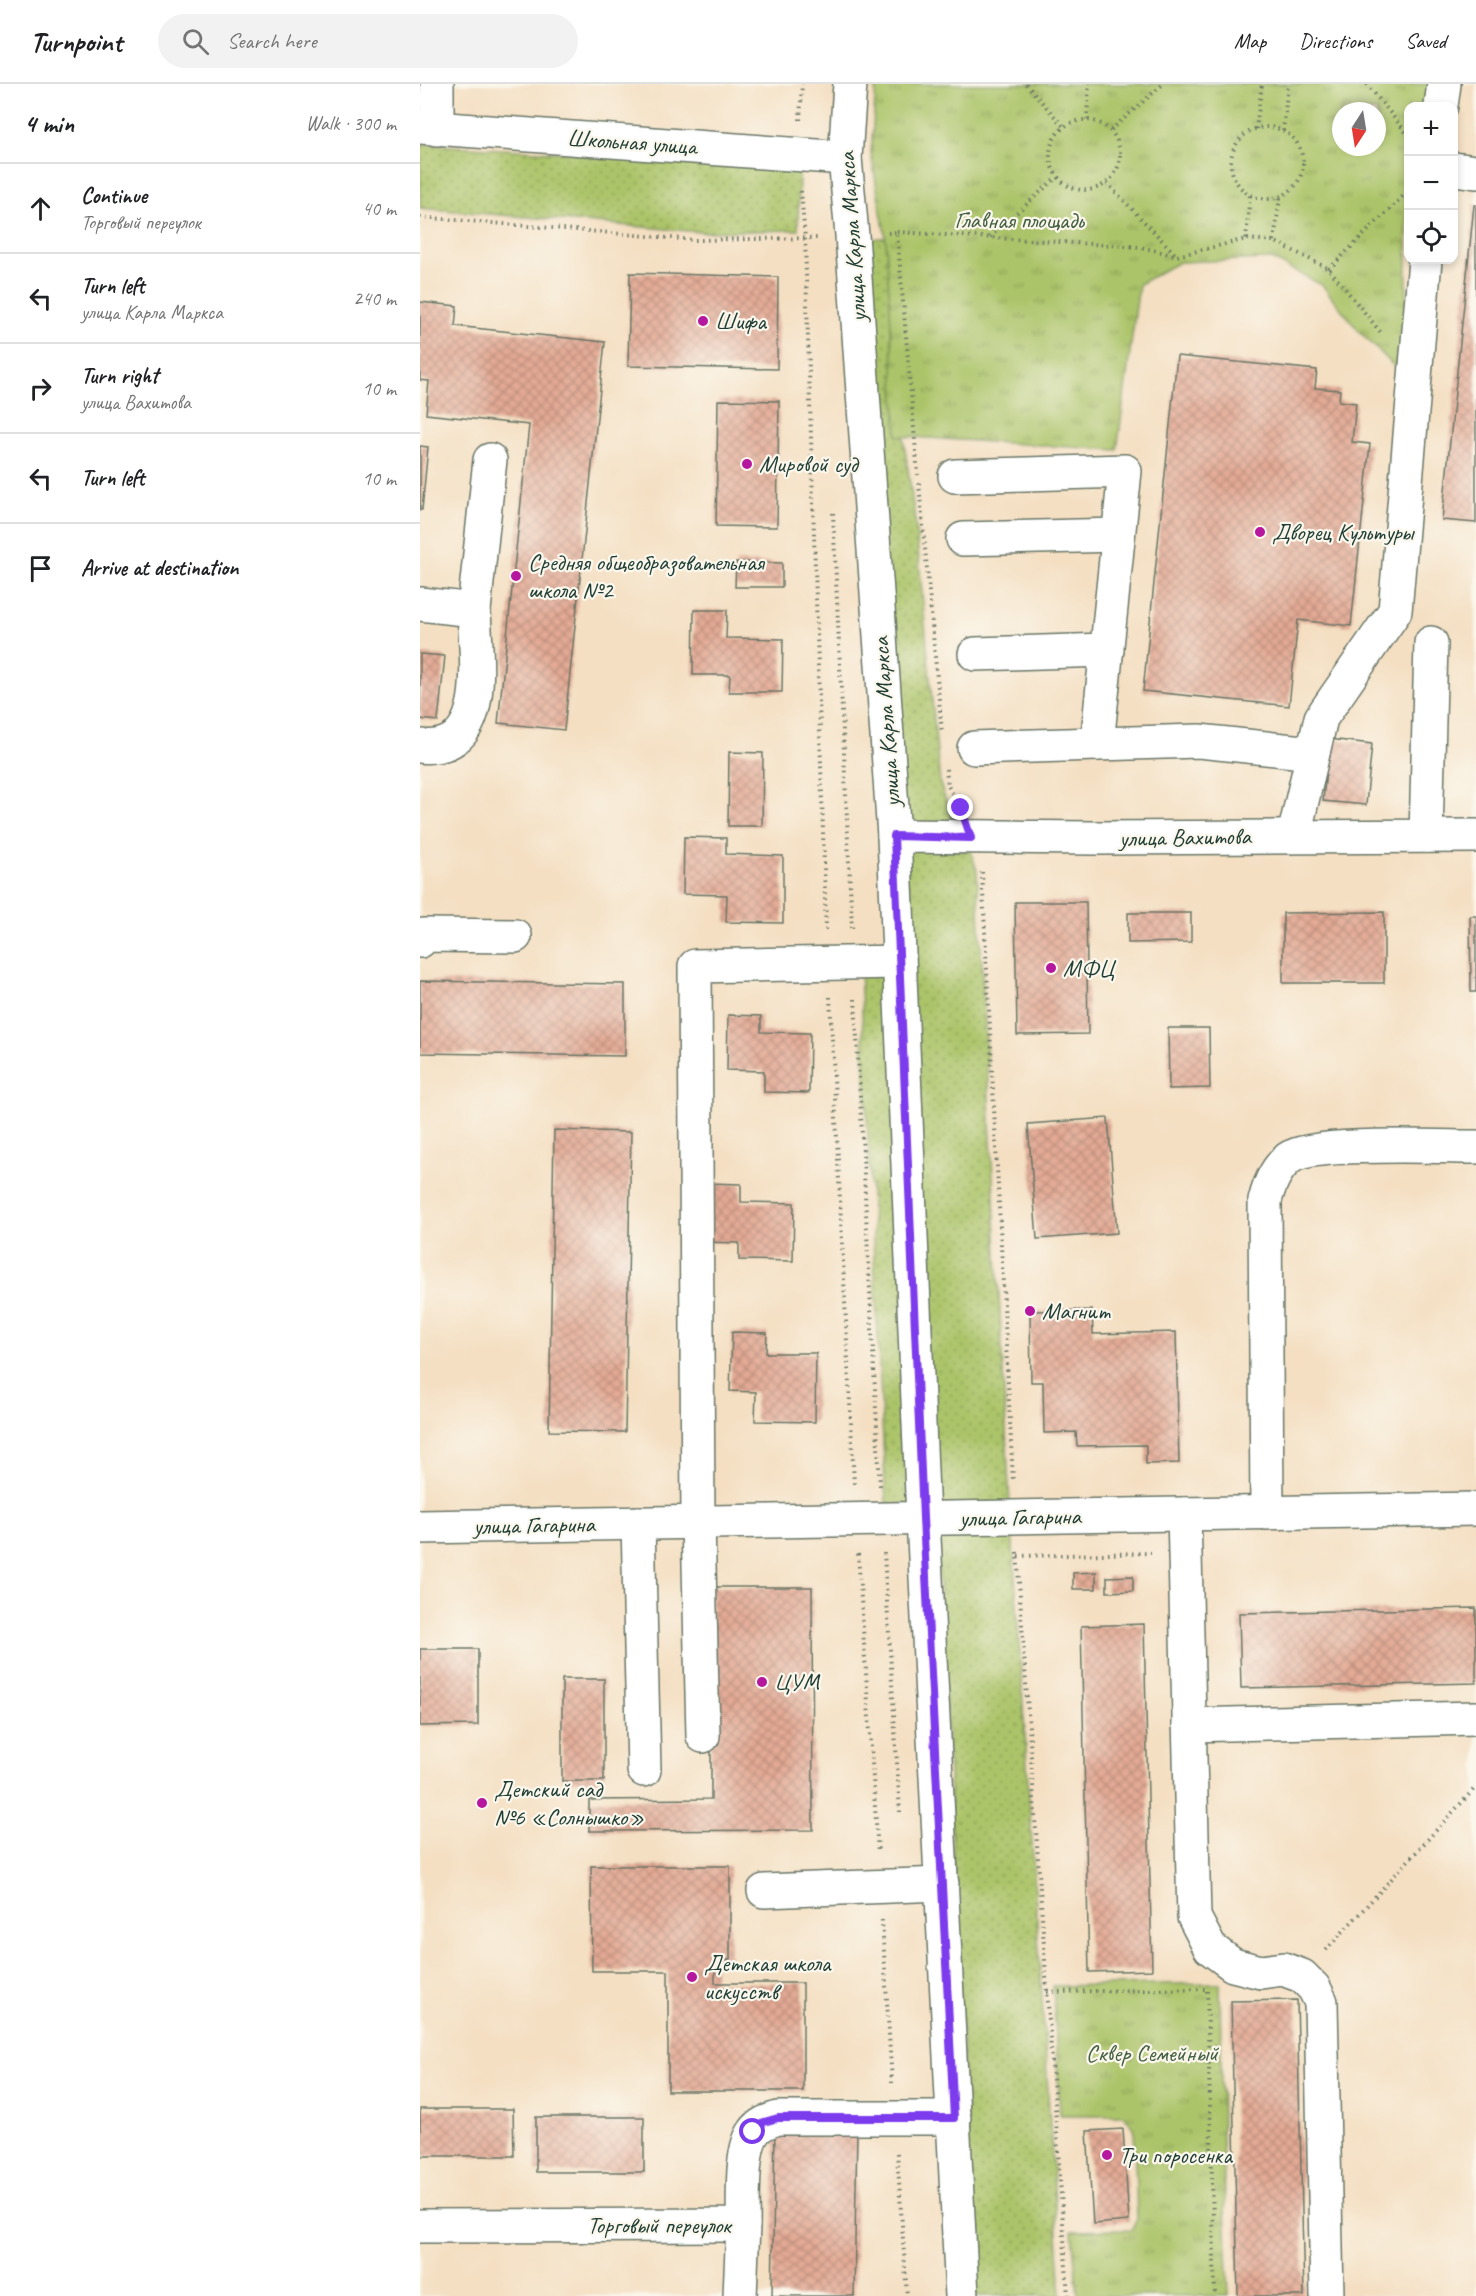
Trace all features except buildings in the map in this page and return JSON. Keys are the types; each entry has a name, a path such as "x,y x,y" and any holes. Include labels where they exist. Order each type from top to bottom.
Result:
{"street":[{"path":"428,128 437,84"},
{"name":"улица Карла Маркса","path":"849,84 844,159 852,235 894,836 923,1518 962,2296"},
{"path":"1442,102 1444,84"},
{"name":"Школьная улица","path":"428,128 798,153 844,159"},
{"path":"1458,170 1476,172"},
{"path":"1294,836 1321,718 1395,611 1425,264"},
{"path":"420,746 453,741 469,724 476,698 474,610 490,460"},
{"path":"955,476 1125,471 1097,744"},
{"path":"963,539 1118,535"},
{"path":"420,604 474,610"},
{"path":"1426,836 1431,643"},
{"path":"975,654 1107,650"},
{"path":"974,748 1199,741 1313,753"},
{"name":"улица Вахитова","path":"894,836 971,838 1476,836"},
{"path":"420,941 424,935 515,936"},
{"path":"703,1736 698,1522 695,966 898,962"},
{"path":"1267,1513 1265,1201 1271,1180 1290,1158 1316,1148 1476,1147"},
{"name":"улица Гагарина","path":"420,1527 1476,1509"},
{"path":"1184,1514 1194,1917 1210,1948 1233,1965 1261,1972 1283,1969 1302,1976 1314,1988 1321,2002 1327,2296"},
{"path":"638,1523 645,1770"},
{"path":"1189,1725 1476,1718"},
{"path":"764,1891 942,1884"},
{"name":"Торговый переулок","path":"420,2226 743,2225 747,2151 753,2132 764,2122 778,2118 954,2118"},
{"path":"740,2296 743,2225"}],"path":[{"path":"802,84 798,153 805,239 822,860 841,963 869,1519 900,1814"},
{"path":"1026,84 1064,127"},
{"path":"1087,120 1089,84"},
{"path":"1111,130 1163,84"},
{"path":"1256,129 1262,84"},
{"path":"1283,131 1288,84"},
{"path":"1367,84 1404,130"},
{"path":"1087,120 1111,130 1118,141 1121,153 1119,166 1107,183 1092,190 1080,191 1063,183 1057,177 1049,158 1054,138 1064,127 1076,121 1087,120"},
{"path":"1269,127 1283,131 1298,145 1303,165 1296,184 1280,197 1270,199 1250,195 1238,184 1231,160 1241,137 1256,129 1269,127"},
{"path":"990,237 1057,177"},
{"path":"1107,183 1177,256"},
{"path":"1246,239 1250,195"},
{"path":"1329,269 1404,195"},
{"path":"1274,241 1280,197"},
{"path":"420,218 695,240 805,239 897,232 1141,248 1177,256 1246,239 1274,241 1329,269 1415,374"},
{"path":"897,232 943,739"},
{"path":"833,511 841,963 869,1519 880,1886 907,2296"},
{"path":"945,762 948,786 961,808 971,838"},
{"path":"993,870 981,871 1015,1517 1068,2296"},
{"path":"1302,1976 1476,1787"},
{"path":"1210,1948 1207,1989 1215,2296"},
{"path":"1047,1992 1207,1989"}],"green space":[{"name":"Главная площадь","path":"876,84 1435,84 1433,102 1404,102 1406,378 1359,331 1322,285 1272,259 1179,262 1139,284 1117,450 897,436 886,240 871,154"},
{"path":"420,144 799,167 798,230 701,232 420,208"},
{"path":"888,237 900,414 915,518 940,784 956,829 900,829 859,241"},
{"path":"901,849 971,851 977,871 1010,1506 935,1508"},
{"path":"893,970 915,1505 886,1503 860,971"},
{"path":"1012,1531 1061,2296 975,2296 937,1533"},
{"name":"Сквер Семейный","path":"1220,1983 1222,2139 1229,2296 1078,2296 1072,2231 1131,2230 1137,2218 1134,2128 1124,2115 1060,2115 1053,1986"}],"place":[{"name":"Шифа","path":"703,321"},
{"name":"Мировой суд","path":"747,464"},
{"name":"Дворец Культуры","path":"1260,532"},
{"name":"Средняя общеобразовательная школа №2","path":"516,576"},
{"name":"МФЦ","path":"1051,968"},
{"name":"Магнит","path":"1030,1311"},
{"name":"ЦУМ","path":"762,1682"},
{"name":"Детский сад №6 «Солнышко»","path":"482,1803"},
{"name":"Детская школа искусств","path":"692,1977"},
{"name":"Три поросенка","path":"1107,2155"}],"route":[{"path":"753,2132 764,2122 778,2118 954,2118 923,1518 894,836 971,838 961,808"}]}
